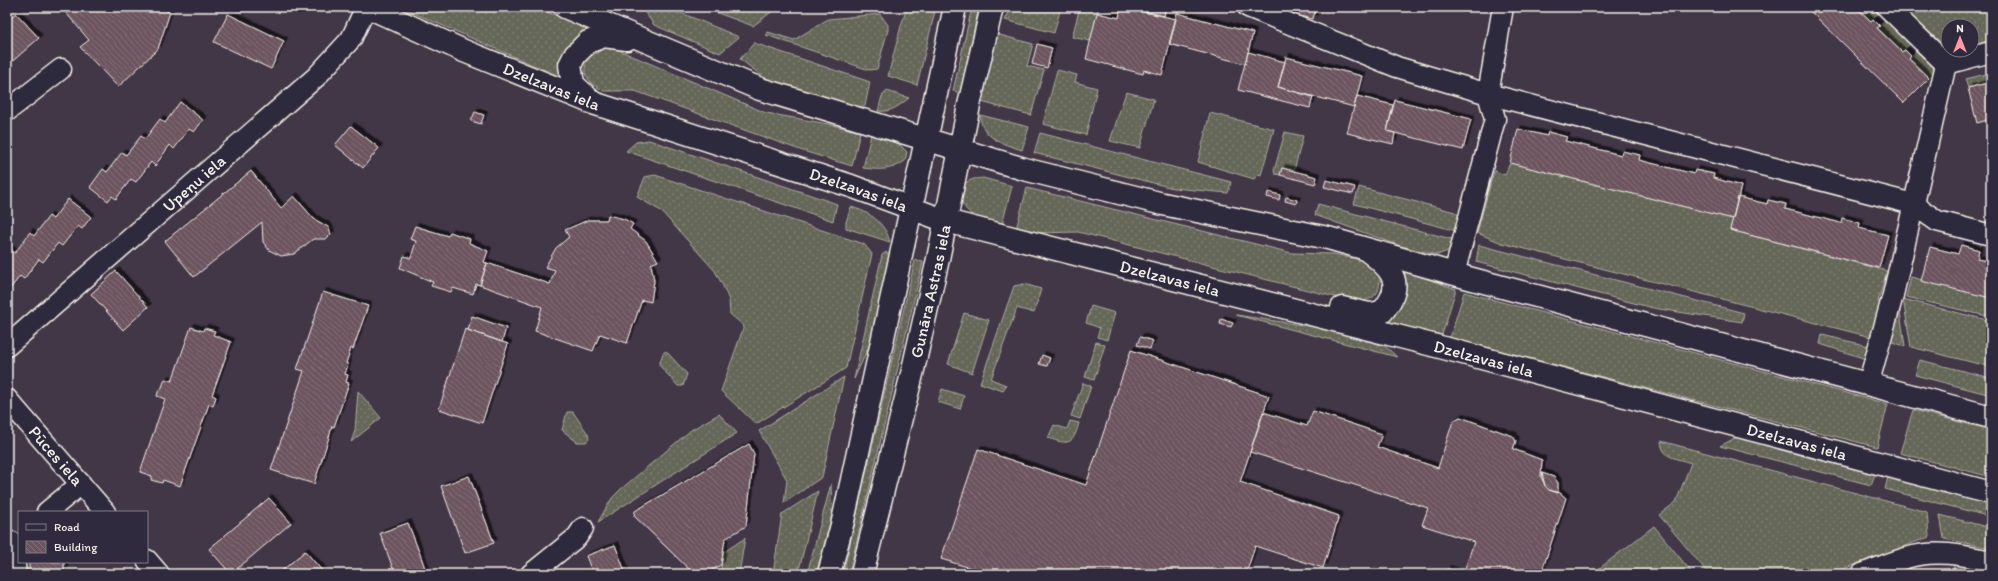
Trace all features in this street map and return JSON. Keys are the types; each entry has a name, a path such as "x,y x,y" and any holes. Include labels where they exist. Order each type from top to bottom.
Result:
{"main road":[{"name":"Dzelzavas iela","path":"367,7 464,51 593,103 851,186 946,221 1444,348 1991,493"},
{"path":"565,7 760,89 1033,171 1163,204 1328,238 1454,274 1991,417"},
{"name":"Gunāra Astras iela","path":"829,574 843,521 912,208 934,95 954,7"},
{"name":"Gunāra Astras iela","path":"862,574 912,374 992,7"},
{"path":"593,103 573,84 570,65 575,55 588,42 604,36 648,42"},
{"path":"1070,253 1095,245 1357,312 1369,314 1382,312 1391,302 1395,292 1395,281 1389,268 1364,248"}],"street":[{"name":"Upeņu iela","path":"7,346 316,77 351,39 367,7"},
{"path":"1248,7 1397,67 1488,94 1913,204 1937,221 1991,235"},
{"path":"1454,274 1495,119 1488,94 1503,7"},
{"path":"1887,7 1946,64"},
{"path":"1946,64 1991,52"},
{"path":"1868,385 1893,295 1946,64"},
{"path":"7,111 61,69"},
{"name":"Pūces iela","path":"7,399 104,511"},
{"path":"48,511 81,484"},
{"path":"531,574 577,537 583,528"},
{"path":"13,540 16,574"},
{"path":"1862,574 1907,557 1934,554 1952,553 1991,561"},
{"path":"148,561 159,574"}],"green space":[{"path":"400,7 536,7 588,29 575,39 568,49 564,62 563,78"},
{"path":"641,7 667,7 739,37 720,53 654,25"},
{"path":"701,7 778,7 753,26"},
{"path":"907,7 936,7 917,85 888,76"},
{"path":"972,7 979,7 960,93 953,91"},
{"path":"1012,7 1061,7 1054,33 1005,20"},
{"path":"1080,7 1099,7 1090,41 1072,37"},
{"path":"1856,7 1872,7 1878,13 1871,21"},
{"path":"1902,7 1991,7 1991,40 1980,43 1980,18 1940,18 1940,42"},
{"path":"880,14 888,25 888,30 877,69 869,70 766,35 768,32 794,40 828,19"},
{"path":"1885,20 1910,44 1902,52 1877,28"},
{"path":"996,34 1033,44 1027,66 1044,70 1031,115 981,102"},
{"path":"754,43 870,82 865,106 853,107 767,80 740,59"},
{"path":"609,46 766,113 828,124 860,132 852,166 803,151 635,91 604,91 592,84 585,74 585,63 591,56"},
{"path":"1916,51 1936,70 1929,78 1909,59"},
{"path":"1057,70 1077,75 1075,82 1097,88 1086,135 1043,124"},
{"path":"1991,73 1991,82 1968,88 1965,79"},
{"path":"887,91 909,98 891,110 878,111 882,96"},
{"path":"1126,92 1154,99 1140,148 1110,141"},
{"path":"1210,113 1274,129 1261,175 1258,174 1254,179 1198,162"},
{"path":"980,115 1029,127 1022,150 994,139 989,135 981,123"},
{"path":"1285,132 1303,136 1294,171 1282,168 1280,175 1275,174 1274,171"},
{"path":"1040,133 1231,182 1228,193 1173,188 1034,153"},
{"path":"871,135 899,144 907,152 905,161 895,167 885,169 863,168"},
{"path":"649,140 837,204 833,221 626,151 636,142"},
{"path":"1510,163 1733,219 1730,230 1887,271 1878,301 1881,302 1871,337 1502,243 1477,233 1494,171 1505,175"},
{"path":"655,175 864,244 872,254 846,368 756,424 721,391 744,326 730,314 729,300 715,271 661,211 637,197 645,177"},
{"path":"983,178 1012,186 1002,225 984,221 975,217 963,204 960,193 961,188 972,179"},
{"path":"1359,187 1455,212 1460,217 1457,231 1354,204"},
{"path":"1027,188 1292,253 1334,254 1369,262 1380,276 1379,288 1375,296 1367,300 1355,302 1078,232 1033,233 1016,229"},
{"path":"1318,204 1455,240 1448,251 1437,255 1401,246 1315,215"},
{"path":"851,207 858,209 876,219 888,235 890,242 846,228 846,222"},
{"path":"1479,245 1744,313 1742,322 1653,308 1476,262"},
{"path":"886,252 890,257 870,344 854,379 882,255"},
{"path":"915,260 923,262 849,574 843,574"},
{"path":"1405,271 1456,289 1442,335 1384,324 1405,284"},
{"path":"1911,277 1991,298 1991,317 1906,297"},
{"path":"1024,284 1041,289 1034,313 1017,308 991,379 1006,385 1003,391 980,383 1014,286"},
{"path":"1464,292 1888,404 1877,447 1450,338"},
{"path":"1903,299 1991,321 1991,367 1911,347"},
{"path":"1899,305 1905,346 1889,341"},
{"path":"1091,306 1115,313 1107,340 1097,337 1100,328 1086,323"},
{"path":"964,313 989,320 972,373 948,364"},
{"path":"1236,315 1315,327 1385,346 1397,357"},
{"path":"1822,335 1869,346 1866,359 1820,344"},
{"path":"1096,342 1105,345 1094,380 1085,377"},
{"path":"666,351 687,374 683,386 678,386 659,365 663,353"},
{"path":"1920,360 1991,378 1991,395 1915,375"},
{"path":"844,377 822,477 784,503 787,480 759,431"},
{"path":"1083,383 1091,386 1080,419 1071,416"},
{"path":"942,389 964,396 960,409 938,402"},
{"path":"358,391 381,418 351,442 355,431"},
{"path":"1913,410 1991,430 1991,477 1900,453"},
{"path":"567,412 573,412 588,434 589,439 586,442 577,442 562,430"},
{"path":"719,414 737,433 598,522 612,498 620,490 691,430"},
{"path":"1070,421 1079,423 1075,436 1072,439 1061,442 1048,438 1054,425 1067,429"},
{"path":"1737,437 1875,474 1871,485 1720,446"},
{"path":"1661,441 1927,512 1929,537 1830,574 1709,574 1659,515 1676,502 1691,463 1667,455 1662,447"},
{"path":"1888,477 1991,504 1991,517 1885,489"},
{"path":"831,484 832,516 816,574 807,574"},
{"path":"818,491 798,574 773,574 782,514"},
{"path":"1940,515 1991,528 1991,548 1944,539"},
{"path":"1654,526 1693,574 1592,574"},
{"path":"745,538 739,574 720,574 724,552"},
{"path":"1954,564 1965,564 1981,574 1953,574"},
{"path":"1899,569 1907,569 1923,574 1889,574"}],"building":[{"path":"61,7 157,7 170,12 158,49 118,87 80,47 89,40"},
{"path":"819,7 833,7 828,10"},
{"path":"1121,7 1176,19 1162,75 1144,70 1143,74 1086,59 1097,13 1119,18"},
{"path":"1127,7 1166,7 1164,16"},
{"path":"1293,7 1316,7 1313,19 1292,14"},
{"path":"1806,7 1856,7 1871,21 1873,19 1880,26 1877,28 1902,52 1905,50 1911,56 1909,59 1929,78 1904,103"},
{"path":"16,13 39,38 7,66 7,21"},
{"path":"1177,13 1253,33 1245,64 1169,44"},
{"path":"228,14 284,41 271,69 214,42"},
{"path":"1037,44 1052,48 1047,68 1032,64"},
{"path":"1248,52 1285,62 1278,87 1313,97 1310,108 1238,90"},
{"path":"1286,57 1362,76 1354,107 1278,87"},
{"path":"1991,82 1991,119 1977,123 1968,88"},
{"path":"1357,96 1393,105 1387,131 1395,133 1393,144 1347,133"},
{"path":"1395,100 1471,119 1463,150 1387,131"},
{"path":"180,102 203,120 194,132 189,129 174,149 170,145 155,166 151,162 136,182 131,179 116,199 112,196 108,201 90,187 103,169 107,172 122,152 126,155 141,136 145,139 160,119 165,123"},
{"path":"475,112 484,115 481,124 471,121"},
{"path":"351,126 379,148 363,168 335,145"},
{"path":"1518,129 1547,136 1548,132 1567,137 1565,141 1621,155 1622,151 1640,155 1639,160 1694,174 1695,170 1714,174 1713,178 1741,186 1733,219 1510,163"},
{"path":"1282,168 1317,177 1315,184 1280,175"},
{"path":"251,171 281,208 294,196 314,219 328,227 331,234 326,239 313,239 294,254 281,256 269,250 263,242 262,222 194,277 165,241"},
{"path":"1326,180 1355,187 1353,194 1324,187"},
{"path":"1268,192 1280,195 1279,200 1267,197"},
{"path":"1286,197 1297,200 1296,204 1285,201"},
{"path":"1738,197 1767,204 1768,200 1786,204 1785,209 1841,223 1842,218 1860,223 1859,228 1888,235 1879,268 1730,230"},
{"path":"68,199 91,217 82,229 78,226 62,246 58,243 43,262 39,259 24,279 20,276 7,293 7,254 10,249 15,253 30,232 34,236 49,216 53,219"},
{"path":"608,215 624,219 633,224 630,229 646,241 658,261 651,264 654,281 651,302 642,300 627,343 600,334 593,351 535,331 542,307 480,285 487,263 550,284 555,270 545,267 556,248 569,237 565,230 588,220 607,220"},
{"path":"415,226 448,236 450,232 470,239 469,243 488,251 484,262 487,263 480,285 476,284 473,294 453,288 451,292 431,286 433,282 400,268 404,256 411,258 416,241 410,239"},
{"path":"1961,245 1979,250 1977,259 1991,262 1991,298 1921,281 1930,247 1958,254"},
{"path":"116,271 148,307 123,330 91,294"},
{"path":"323,292 368,306 353,349 351,348 346,363 348,364 345,374 348,375 346,382 349,383 334,427 332,426 314,484 271,470 304,371 297,369"},
{"path":"472,316 506,328 502,342 468,330"},
{"path":"1221,319 1233,323 1231,327 1220,324"},
{"path":"191,327 203,331 204,328 215,331 213,335 231,342 212,395 216,397 213,406 209,404 180,486 163,480 162,483 151,480 152,476 140,472 165,399 157,396 159,389 161,390 165,379 172,381"},
{"path":"465,329 508,344 482,423 439,409"},
{"path":"1140,337 1153,341 1150,349 1137,345"},
{"path":"1131,350 1269,396 1240,482 1339,516 1323,568 1255,546 1246,574 990,574 941,559 978,449 1086,485"},
{"path":"1042,355 1050,358 1047,366 1039,364"},
{"path":"1313,411 1382,434 1377,447 1438,468 1453,421 1460,417 1513,436 1516,441 1513,449 1542,460 1541,476 1545,486 1549,490 1560,493 1566,498 1541,574 1463,574 1474,542 1422,525 1428,508 1250,452 1263,412 1307,426"},
{"path":"749,444 754,454 746,526 725,539 721,565 705,574 694,574 634,516 635,511"},
{"path":"1542,473 1554,477 1558,483 1558,493 1549,490 1545,486"},
{"path":"469,476 494,543 465,553 441,486"},
{"path":"269,498 291,523 231,574 209,549"},
{"path":"408,523 427,574 395,574 380,533"},
{"path":"615,545 626,574 593,574 586,556"},
{"path":"305,551 325,574 278,574"},
{"path":"29,563 64,563 64,574 29,574"},
{"path":"1447,569 1463,574 1445,574"}]}
